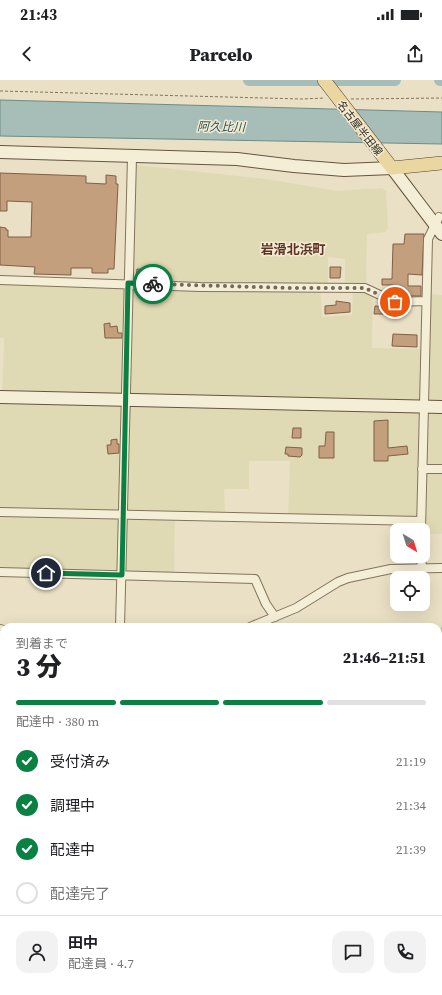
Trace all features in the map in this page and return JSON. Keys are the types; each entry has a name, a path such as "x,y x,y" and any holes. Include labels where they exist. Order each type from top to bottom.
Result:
{"main road":[{"name":"名古屋半田線","path":"324,80 396,167"},
{"name":"名古屋半田線","path":"335,80 383,151"},
{"path":"396,167 442,163"}],"street":[{"path":"0,152 237,159 344,170 396,167 440,224 428,239 421,521 122,516 0,512"},
{"path":"120,623 132,157"},
{"path":"0,280 286,288 365,288 395,302 426,301"},
{"path":"0,396 442,407"},
{"path":"422,469 442,469"},
{"path":"422,563 422,570"},
{"path":"260,623 306,602 338,582 348,578 391,569 422,570 442,568"},
{"path":"0,572 255,580 266,604 275,617"}],"path":[{"path":"0,92 302,100 328,98"},
{"path":"349,99 442,98"}],"shaded area":[{"path":"136,165 274,180 336,191 382,188 386,191 388,228 386,232 367,234 366,285 345,286 345,259 328,257 328,286 320,286 322,317 352,315 353,293 371,293 373,296 372,348 428,349 430,294 442,295 442,534 430,534 430,523 424,523 424,521 288,517 290,461 249,461 249,489 224,489 225,515 175,513 174,574 0,569 0,399 2,399 4,338 0,338 0,283 132,287"}],"water":[{"name":"阿久比川","path":"0,100 442,112 442,144 0,136"}],"building":[{"path":"0,173 86,176 86,183 106,184 106,175 116,176 116,184 118,184 114,269 108,269 108,273 92,273 92,268 71,268 71,275 34,274 35,267 0,265 0,227 8,230 8,237 31,237 32,202 7,201 7,211 0,211"},
{"path":"405,234 424,234 422,275 408,274 408,286 421,286 421,296 404,296 404,291 393,291 393,285 382,285 382,279 392,279 393,244 404,244"},
{"path":"330,267 341,267 340,278 330,278"},
{"path":"137,269 149,270 148,280 136,279"},
{"path":"336,301 350,303 350,312 325,314 325,306 336,305"},
{"path":"375,306 394,307 394,314 374,314"},
{"path":"110,323 110,327 117,326 118,333 122,333 122,338 105,338 104,324"},
{"path":"393,334 417,335 417,347 392,346"},
{"path":"388,420 388,448 407,446 408,454 388,456 388,461 374,461 374,421"},
{"path":"293,428 301,428 301,438 292,438"},
{"path":"326,432 334,432 334,458 319,458 319,446 325,446"},
{"path":"117,439 117,444 119,444 119,453 108,454 107,445 111,445 111,440"},
{"path":"286,447 302,448 302,455 300,457 288,456 288,454 285,454"}],"waterway":[{"path":"249,80 395,80"}],"way so far":[{"path":"153,284 200,287 365,288 395,302"}],"district":[{"name":"岩滑北浜町","path":"293,249"}],"route":[{"path":"46,573 122,575 122,501 128,283 153,284"}]}
